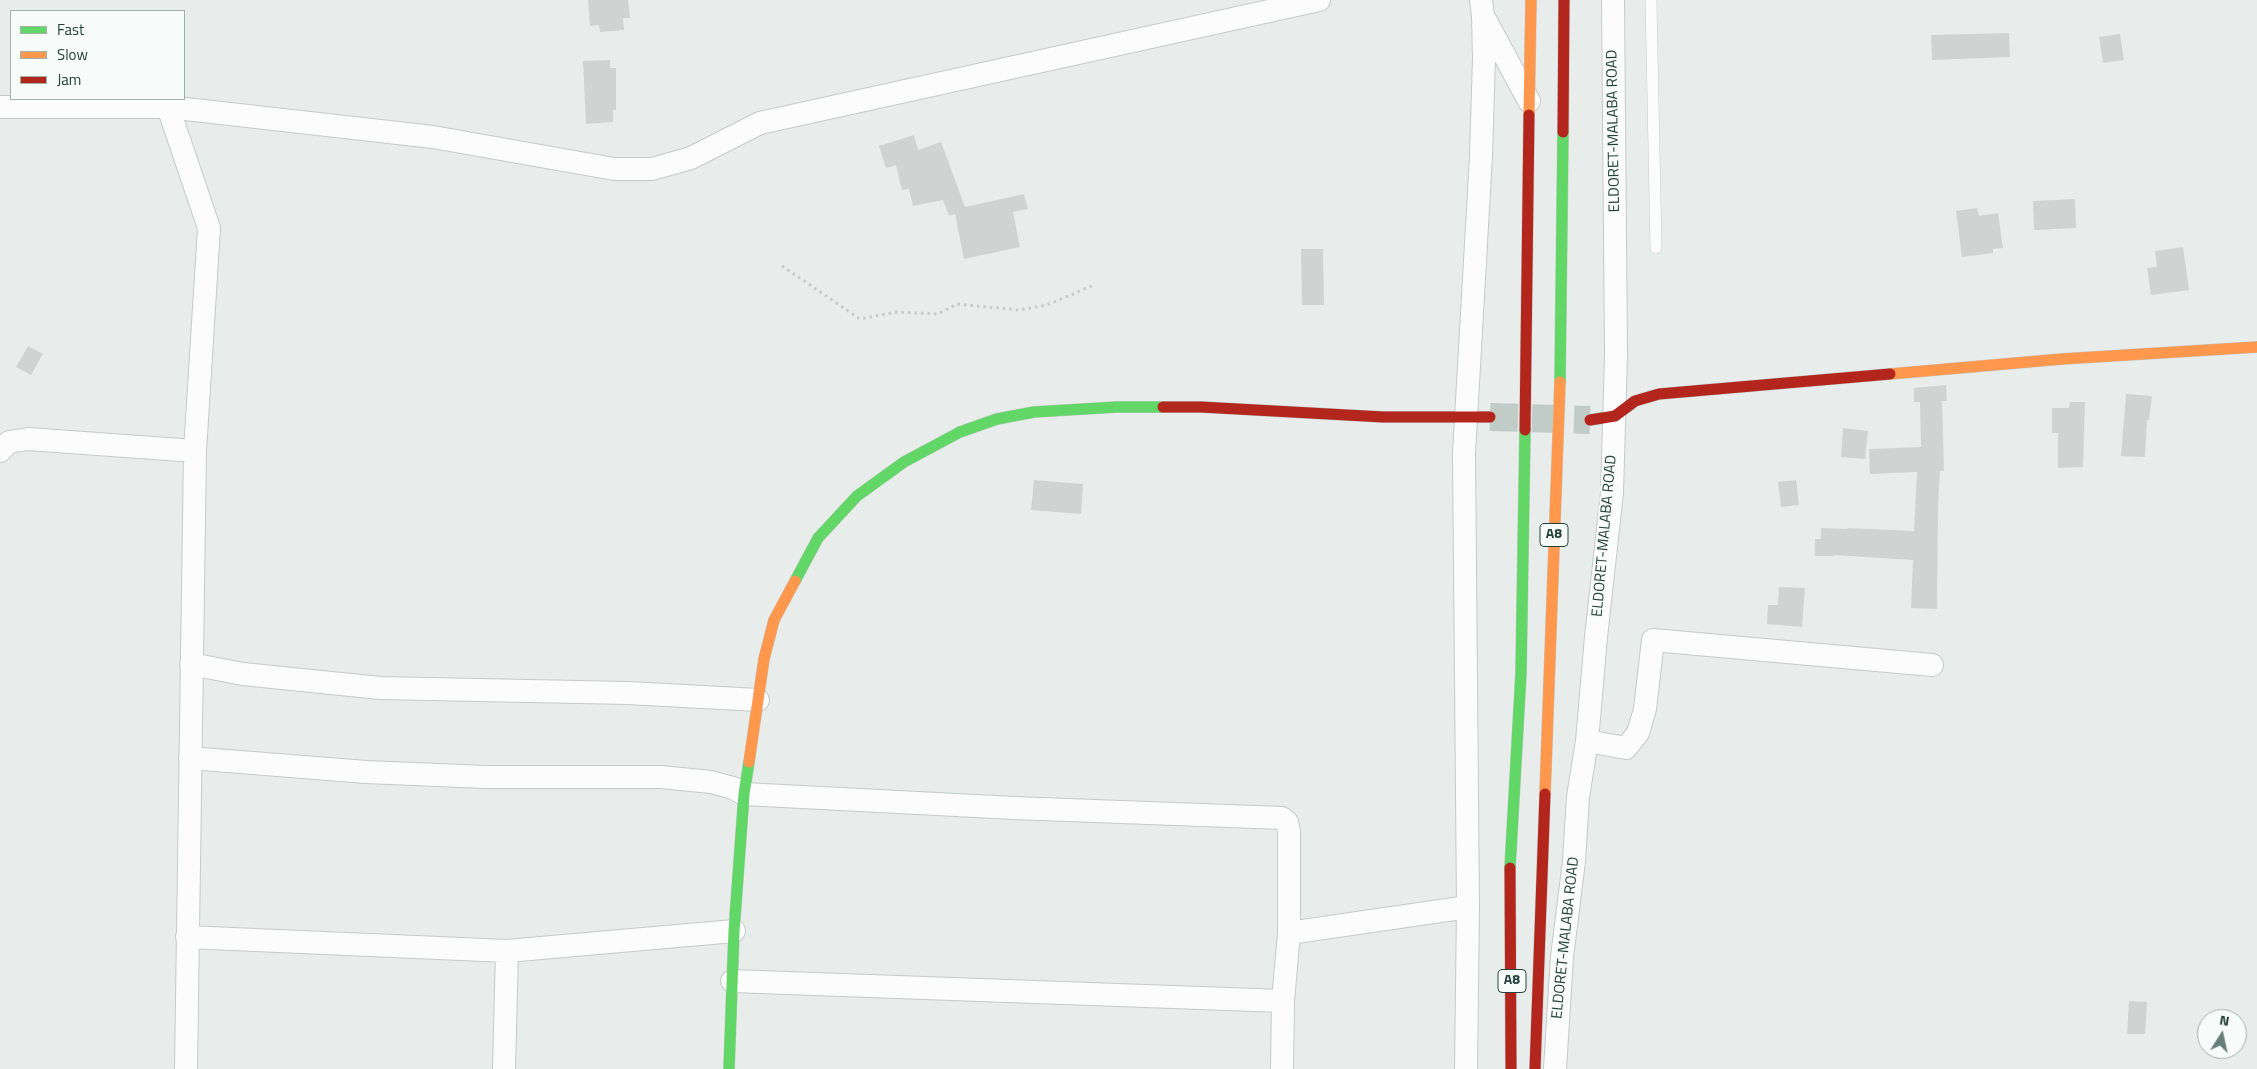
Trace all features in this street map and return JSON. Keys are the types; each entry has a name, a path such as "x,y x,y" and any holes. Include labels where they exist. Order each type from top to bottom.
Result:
{"main road":[{"name":"A8","path":"1511,1069 1512,945 1509,894 1521,673 1531,0"},
{"name":"ELDORET-MALABA ROAD","path":"1535,1069 1562,315 1564,0"},
{"path":"1590,420 1614,416 1635,401 1658,394 2062,359 2257,347"},
{"path":"729,1069 734,931 744,794 764,659 774,620 818,538 857,496 904,462 960,432 997,419 1034,412 1117,407 1201,407 1382,417 1490,417"}],"street":[{"path":"0,107 168,107 433,137 614,169 652,169 691,158 760,123 1319,0"},
{"name":"ELDORET-MALABA ROAD","path":"1555,1069 1562,957 1574,861 1578,797 1587,741 1612,493 1616,354 1613,0"},
{"path":"1482,8 1528,101"},
{"path":"1466,1069 1468,907 1465,418 1481,156 1482,8"},
{"path":"168,107 209,228 195,451 186,1069"},
{"path":"0,451 9,442 28,439 195,451"},
{"path":"1587,741 1626,748 1638,733 1646,709 1652,640 1932,665"},
{"path":"191,664 243,674 380,688 628,694 758,700"},
{"path":"190,758 366,772 486,777 661,777 711,782 733,788 744,794 1014,808 1282,818 1287,822 1288,832 1289,933 1283,1001 1282,1069"},
{"path":"1289,933 1468,907"},
{"path":"187,937 507,951 734,931"},
{"path":"504,1069 507,951"},
{"path":"732,981 1283,1001"}],"lane":[{"path":"1651,0 1656,248"}],"path":[{"path":"782,266 860,319 896,312 938,314 958,304 1019,310 1047,305 1094,285"}],"building":[{"path":"588,0 628,0 630,18 623,18 624,30 600,32 599,25 590,26"},
{"path":"2009,33 2010,57 1932,60 1931,35"},
{"path":"2120,34 2124,60 2103,63 2099,37"},
{"path":"610,60 610,68 616,68 616,110 613,110 613,122 586,124 583,61"},
{"path":"914,135 918,150 941,142 965,207 1024,194 1028,209 1013,212 1020,247 964,259 955,214 949,216 943,200 913,206 909,189 902,190 896,165 886,168 879,146"},
{"path":"2075,199 2076,228 2034,230 2033,201"},
{"path":"1977,208 1979,216 1998,213 2003,248 1993,249 1993,253 1962,257 1956,211"},
{"path":"2183,247 2189,290 2151,295 2147,268 2157,267 2155,251"},
{"path":"1301,249 1323,249 1324,305 1302,305"},
{"path":"28,346 43,354 31,375 16,367"},
{"path":"1946,385 1947,401 1942,401 1944,471 1940,471 1938,506 1937,609 1911,608 1913,560 1834,555 1815,556 1815,539 1821,539 1821,528 1914,531 1917,472 1870,474 1869,449 1921,447 1920,402 1914,402 1914,388"},
{"path":"2126,394 2152,396 2149,420 2147,420 2145,457 2121,456"},
{"path":"2070,402 2085,402 2083,467 2058,468 2058,433 2052,433 2052,408 2069,408"},
{"path":"1843,428 1868,431 1865,459 1841,457"},
{"path":"1034,480 1083,484 1081,514 1031,510"},
{"path":"1796,480 1799,505 1781,507 1778,482"},
{"path":"1779,587 1805,588 1802,627 1767,624 1768,605 1778,605"},
{"path":"2129,1001 2147,1002 2145,1034 2127,1034"}],"tunnel":[{"path":"1490,417 1590,420"}],"traffic: fast":[{"path":"1560,382 1563,132"},
{"path":"795,581 818,538 857,496 904,462 960,432 997,419 1034,412 1117,407 1163,407"},
{"path":"1510,868 1521,673 1525,430"},
{"path":"729,1069 734,931 744,794 749,762"}],"traffic: slow":[{"path":"1529,115 1531,0"},
{"path":"1890,374 2062,359 2257,347"},
{"path":"1545,794 1560,382"},
{"path":"749,762 764,659 774,620 795,581"}],"traffic: jam":[{"path":"1563,132 1564,0"},
{"path":"1525,430 1529,115"},
{"path":"1590,420 1615,416 1635,401 1659,394 1890,374"},
{"path":"1163,407 1201,407 1383,417 1490,417"},
{"path":"1535,1069 1545,794"},
{"path":"1510,868 1511,1069"}]}
